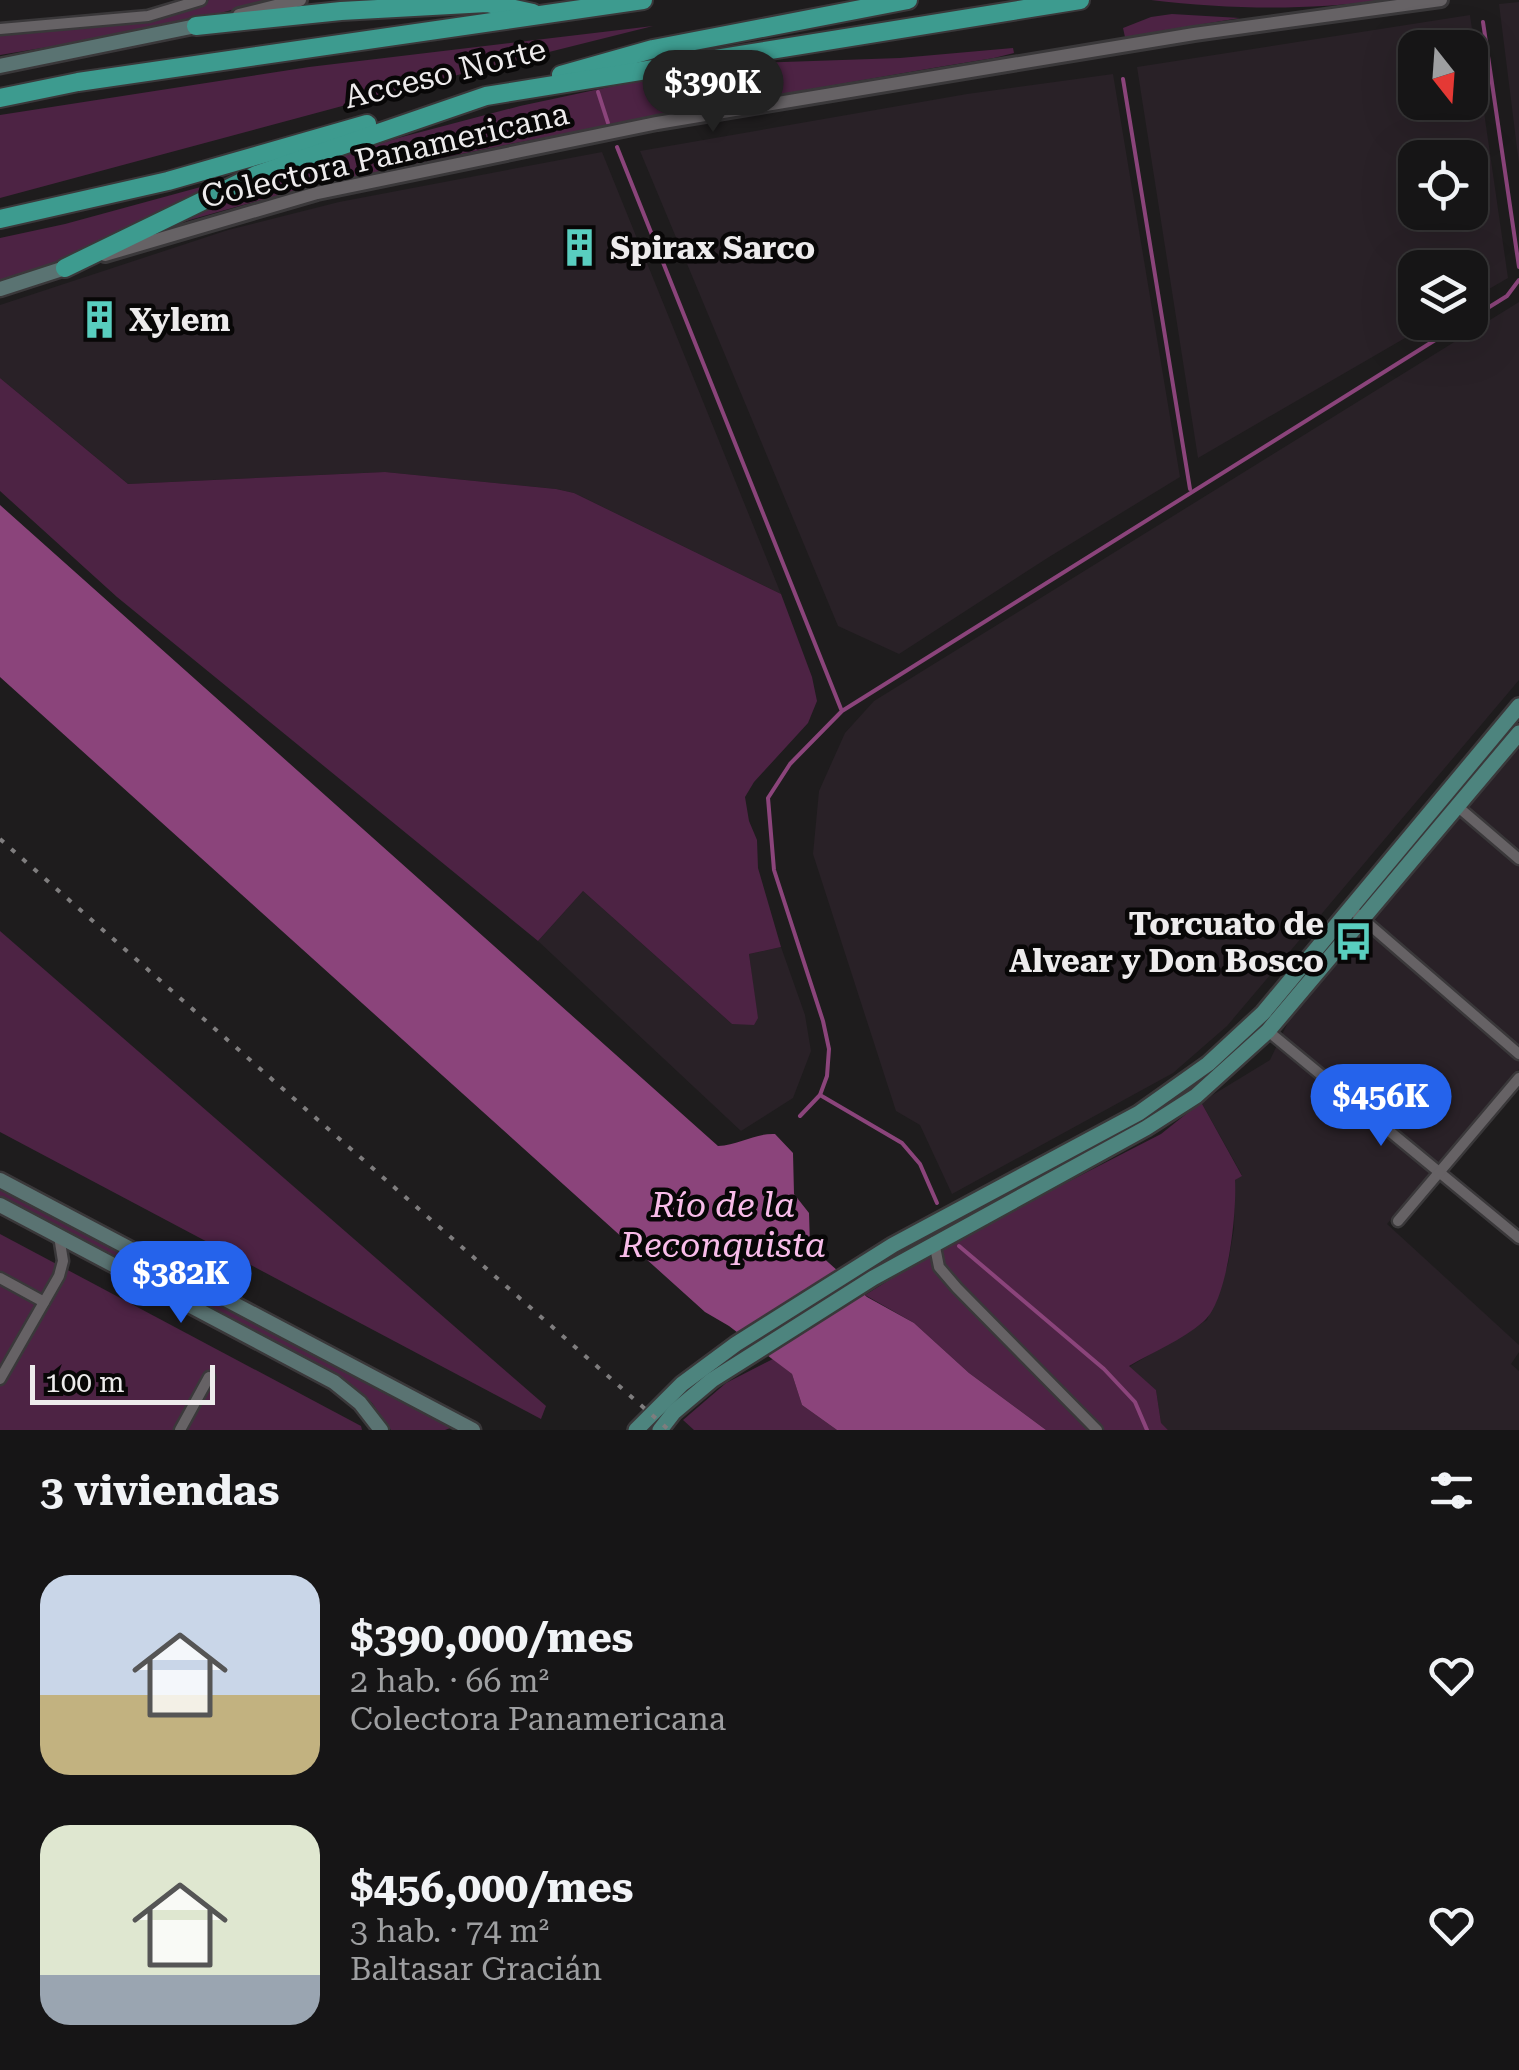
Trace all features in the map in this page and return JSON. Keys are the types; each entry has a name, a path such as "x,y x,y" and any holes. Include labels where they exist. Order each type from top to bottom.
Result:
{"highway":[{"name":"Acceso Norte","path":"0,98 78,82 643,0"},
{"name":"Acceso Norte","path":"0,219 168,181 321,135 486,96 653,49 908,0"},
{"path":"65,268 256,176 486,96 1080,0"},
{"path":"196,26 342,11 488,3 543,14"}],"main road":[{"path":"0,66 196,26"},
{"name":"Colectora Panamericana","path":"0,289 65,268"},
{"path":"660,1430 674,1412 712,1380 748,1356 934,1242 1171,1113 1227,1070 1268,1031 1519,706"},
{"path":"636,1430 682,1384 736,1344 860,1265 1139,1113 1180,1086 1263,1013 1457,806 1519,733"},
{"path":"0,1180 472,1430"},
{"path":"0,1205 334,1382 360,1403 381,1430"}],"street":[{"path":"196,26 300,0"},
{"name":"Colectora Panamericana","path":"65,268 290,200 657,123 1194,34 1442,0"},
{"path":"0,29 148,16 198,1"},
{"path":"1457,806 1519,859"},
{"path":"1356,913 1519,1054"},
{"path":"1268,1031 1519,1238"},
{"path":"1398,1221 1519,1078"},
{"path":"0,1379 63,1261 58,1236"},
{"path":"934,1242 939,1267 956,1288 1097,1430"},
{"path":"0,1278 44,1302"},
{"path":"180,1430 209,1377"}],"shaded area":[{"path":"209,0 269,0 168,27 0,55 0,34 159,20"},
{"path":"1151,0 1382,0 1266,8"},
{"path":"1519,2 1519,164 1499,4"},
{"path":"1172,14 1240,18 1125,37 1123,28"},
{"path":"1470,15 1472,30 1398,30 1398,120 1485,120 1508,278 1488,290 1488,250 1398,250 1398,340 1402,340 1198,458 1137,67"},
{"path":"653,26 0,198 0,115 309,67"},
{"path":"1013,48 1014,53 994,58 416,163 246,204 132,238 247,185 398,138 520,106 679,72 755,63 900,58"},
{"path":"1113,74 1180,477 899,654 838,626 640,151 967,94"},
{"path":"602,152 781,594 574,493 556,489 385,472 128,484 0,378 0,305 228,230 339,202"},
{"path":"252,173 53,264 0,281 0,238"},
{"path":"1519,302 1519,680 1227,1026 1173,1073 952,1194 920,1125 896,1111 813,854 819,791 845,733 874,701 1458,340 1488,340 1488,321"},
{"path":"0,378 128,484 385,472 556,489 574,493 781,594 817,701 808,723 745,797 757,840 758,868 781,947 749,954 758,1018 754,1025 732,1024 583,891 538,941 117,597 0,491"},
{"path":"1519,746 1519,1069 1387,1224 1519,1345 1511,1364 1519,1371 1519,1430 1168,1430 1161,1424 1156,1390 1129,1367 1207,1320 1228,1264 1234,1229 1235,1180 1242,1175 1201,1102 1270,1060 1289,1020"},
{"path":"583,891 732,1024 757,1018 749,954 781,947 805,1015 811,1051 793,1098 741,1131 538,941"},
{"path":"0,931 546,1406 541,1419 0,1132"},
{"path":"1201,1102 1242,1176 1235,1180 1229,1256 1212,1311 1186,1334 1129,1366 1156,1390 1161,1423 1168,1430 1046,1430 969,1373 914,1323 865,1295 947,1244 1161,1134"},
{"path":"0,1186 453,1427 391,1430 359,1391 306,1358 0,1198"},
{"path":"0,1234 361,1426 362,1430 0,1430"},
{"path":"773,1359 792,1374 802,1405 837,1430 694,1430 683,1420 726,1383"}],"water":[{"name":"Río de la Reconquista","path":"0,505 718,1146 775,1134 793,1153 794,1194 809,1213 810,1246 867,1297 914,1323 969,1373 1046,1430 837,1430 802,1405 792,1374 705,1312 0,677"}],"waterway":[{"path":"1483,22 1519,267"},
{"path":"1123,79 1190,489"},
{"path":"598,92 608,123"},
{"path":"617,147 841,709"},
{"path":"1488,308 1507,296 1519,280"},
{"path":"800,1116 820,1095 827,1076 829,1049 774,870 768,798 790,764 842,711 1435,340"},
{"path":"820,1095 902,1143 920,1164 937,1203"},
{"path":"959,1246 1104,1369 1135,1402 1147,1430"}],"railway":[{"path":"0,839 669,1430"}],"place":[{"name":"Spirax Sarco","path":"580,248"},
{"name":"Xylem","path":"99,320"},
{"name":"Torcuato de Alvear y Don Bosco","path":"1354,942"}]}
